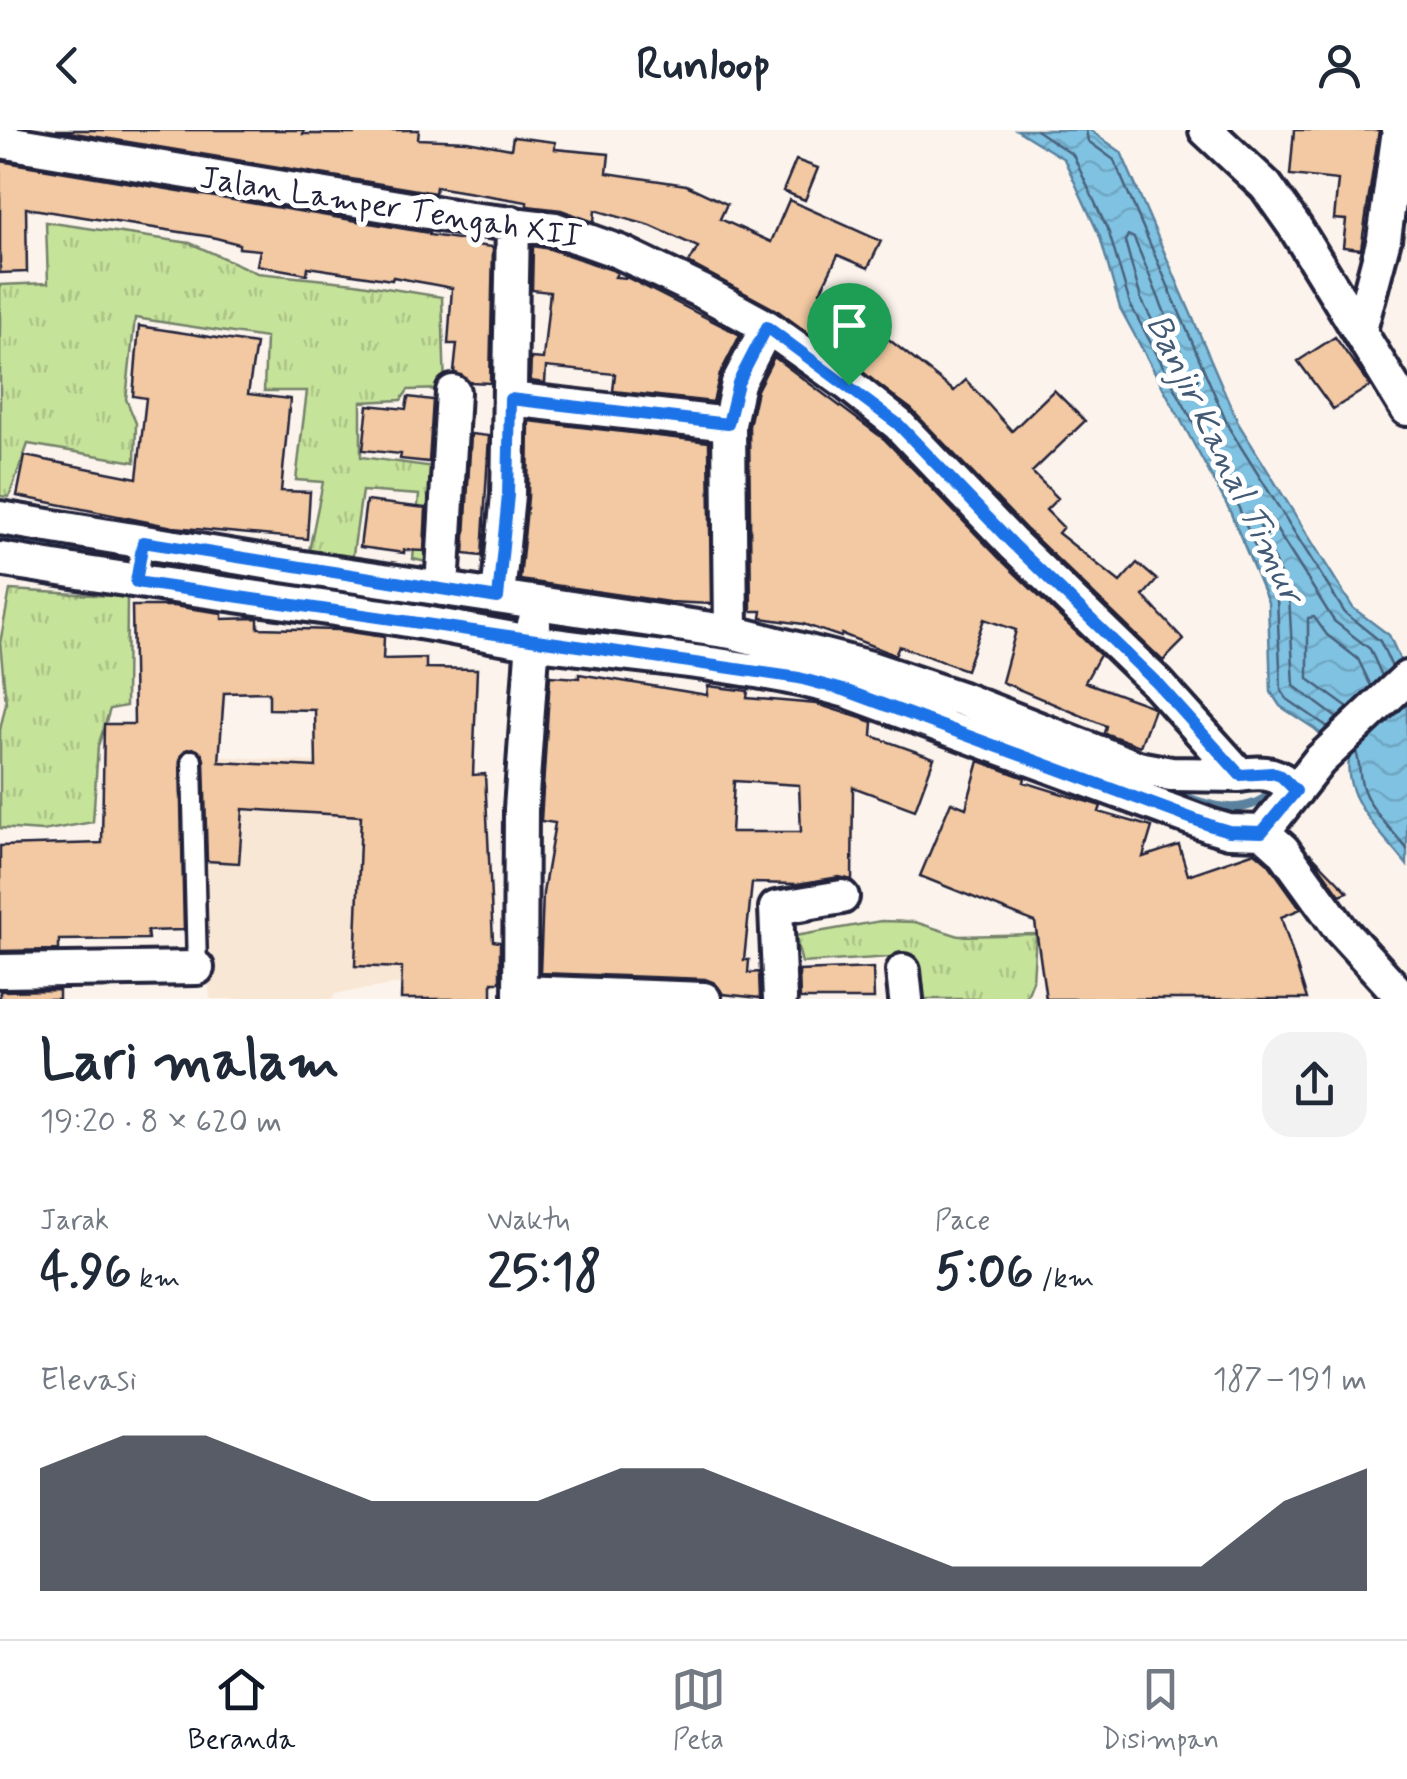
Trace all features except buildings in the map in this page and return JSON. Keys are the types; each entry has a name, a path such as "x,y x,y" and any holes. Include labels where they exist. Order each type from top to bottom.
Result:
{"street":[{"path":"1206,130 1266,186 1296,226 1407,409"},
{"path":"1360,330 1384,238 1399,130"},
{"name":"Jalan Lamper Tengah XII","path":"0,142 584,237 703,292 767,327 898,424 1013,544 1158,684 1240,775"},
{"path":"498,598 508,495 513,224"},
{"path":"732,632 728,424 738,383 767,327"},
{"path":"442,589 453,392"},
{"path":"510,399 728,424"},
{"path":"0,518 139,564 378,615 732,632 867,667 962,698 1138,768 1171,774 1262,772 1290,785"},
{"path":"0,559 139,564 442,589 498,598 534,622 847,691 1212,826 1262,832 1283,850 1341,930 1404,999"},
{"path":"534,622 521,809 520,996 704,999"},
{"path":"1262,832 1290,785 1407,678"},
{"path":"780,999 776,908 842,897"},
{"path":"12,980 197,968"}],"lane":[{"path":"192,760 197,968"}],"shaded area":[{"path":"197,755 350,764 414,982 335,994 333,999 210,999 198,869"}],"green space":[{"path":"46,222 190,243 257,273 442,297 445,389 408,390 401,400 361,402 361,457 449,469 439,565 413,559 419,495 362,491 352,561 309,551 323,482 296,480 307,391 264,391 266,338 135,318 126,399 136,423 135,462 28,444 9,497 0,496 0,285 48,283"},
{"path":"10,590 127,597 126,706 110,709 98,746 93,822 42,831 0,828 0,730 6,703 0,643"},
{"path":"881,921 915,922 959,936 1036,934 1033,981 1026,999 897,999 890,957 802,963 795,936"}],"water":[{"name":"Banjir Kanal Timur","path":"1017,130 1090,130 1121,152 1238,423 1353,608 1389,635 1407,679 1407,865 1359,803 1352,789 1349,760 1315,729 1280,706 1271,692 1268,602 1229,509 1120,308 1100,237 1064,159"}],"waterway":[{"path":"0,540 219,577"},
{"path":"1157,786 1205,804 1236,808 1251,805 1280,785"}],"route":[{"path":"767,327 849,385 898,424 1013,544 1158,684 1240,775 1272,773 1296,791 1262,832 1212,826 847,691 799,678 136,582 143,542 498,598 508,495 510,399 728,424 747,360 767,327"}]}
